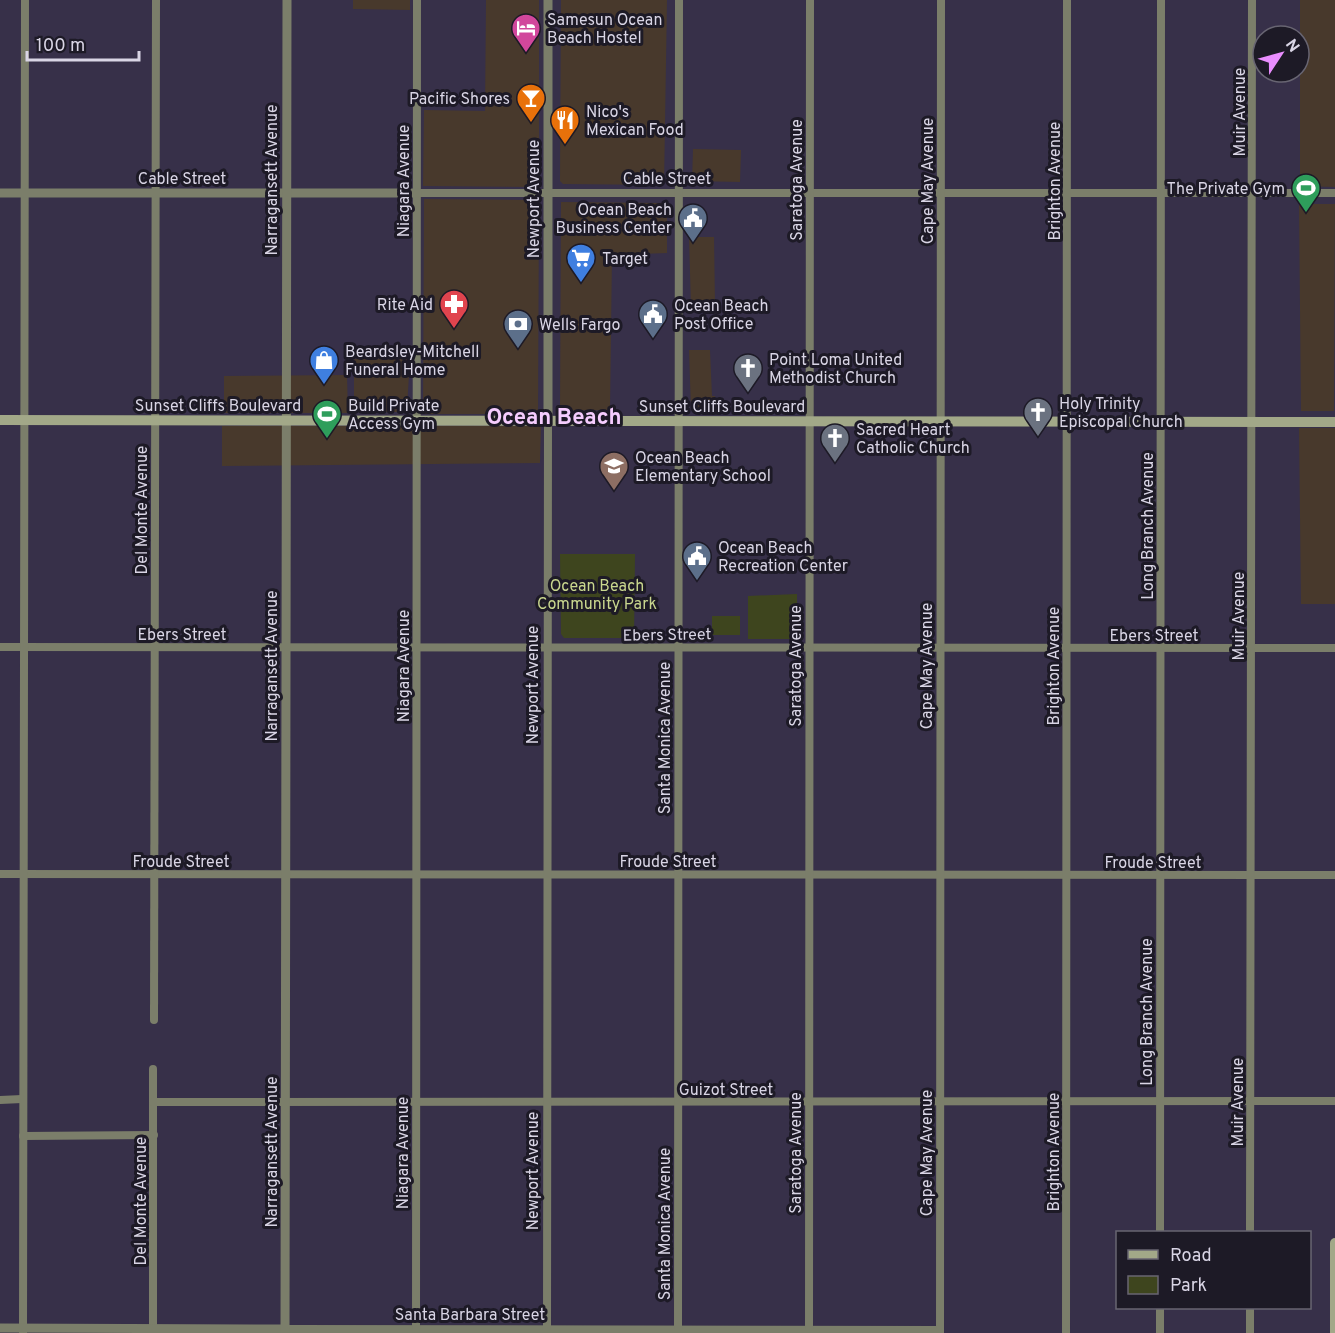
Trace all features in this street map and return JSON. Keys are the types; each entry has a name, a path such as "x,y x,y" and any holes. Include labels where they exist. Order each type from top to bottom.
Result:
{"main road":[{"name":"Sunset Cliffs Boulevard","path":"0,420 1335,422"},
{"path":"1335,1243 1335,1333"}],"street":[{"path":"23,1330 25,0"},
{"name":"Del Monte Avenue","path":"154,1020 156,0"},
{"name":"Narragansett Avenue","path":"285,1331 287,0"},
{"name":"Niagara Avenue","path":"416,1331 417,0"},
{"name":"Newport Avenue","path":"548,0 548,1331"},
{"name":"Santa Monica Avenue","path":"678,1332 679,0"},
{"name":"Saratoga Avenue","path":"809,1332 810,0"},
{"name":"Cape May Avenue","path":"940,1331 941,0"},
{"name":"Brighton Avenue","path":"1066,1333 1067,0"},
{"name":"Long Branch Avenue","path":"1160,1231 1161,0"},
{"name":"Muir Avenue","path":"1250,1231 1252,0"},
{"name":"Cable Street","path":"0,193 1335,194"},
{"name":"Ebers Street","path":"0,647 1335,648"},
{"name":"Froude Street","path":"0,874 1335,875"},
{"name":"Del Monte Avenue","path":"153,1069 153,1331"},
{"path":"0,1100 22,1099"},
{"name":"Guizot Street","path":"153,1102 1335,1101"},
{"path":"23,1136 154,1136"},
{"path":"1160,1309 1160,1333"},
{"path":"1250,1309 1250,1333"},
{"name":"Santa Barbara Street","path":"0,1328 153,1331 940,1331"}],"shaded area":[{"path":"353,0 410,0 410,10 353,9"},
{"path":"486,0 539,0 539,187 423,186 424,110 485,111"},
{"path":"561,0 667,0 664,185 563,184 560,181"},
{"path":"1300,0 1335,0 1335,187 1300,186 1300,84 1311,84 1311,24 1300,24"},
{"path":"693,149 741,150 740,182 692,181"},
{"path":"424,199 539,200 538,414 423,414"},
{"path":"561,202 665,203 667,206 667,253 612,255 610,410 560,411"},
{"path":"1299,204 1335,204 1334,411 1301,411"},
{"path":"689,237 714,237 715,306 691,307"},
{"path":"689,350 710,350 715,412 691,410"},
{"path":"410,358 407,408 401,412 354,412 354,359"},
{"path":"347,375 348,413 224,413 224,376"},
{"path":"222,426 541,426 540,463 222,466"},
{"path":"1299,428 1335,428 1335,604 1301,604"}],"green space":[{"name":"Ocean Beach Community Park","path":"560,554 635,554 634,638 564,638 561,634"},
{"path":"797,594 797,639 748,639 748,596"},
{"path":"712,616 740,616 740,635 712,635"}],"place":[{"name":"Samesun Ocean Beach Hostel","path":"526,54"},
{"name":"Pacific Shores","path":"531,124"},
{"name":"Nico's Mexican Food","path":"565,146"},
{"name":"The Private Gym","path":"1306,214"},
{"name":"Ocean Beach Business Center","path":"693,244"},
{"name":"Target","path":"581,284"},
{"name":"Rite Aid","path":"454,330"},
{"name":"Ocean Beach Post Office","path":"653,340"},
{"name":"Wells Fargo","path":"518,350"},
{"name":"Beardsley-Mitchell Funeral Home","path":"324,386"},
{"name":"Point Loma United Methodist Church","path":"748,394"},
{"name":"Holy Trinity Episcopal Church","path":"1038,438"},
{"name":"Build Private Access Gym","path":"327,440"},
{"name":"Sacred Heart Catholic Church","path":"835,464"},
{"name":"Ocean Beach Elementary School","path":"614,492"},
{"name":"Ocean Beach Recreation Center","path":"697,582"}],"district":[{"name":"Ocean Beach","path":"554,416"}]}
